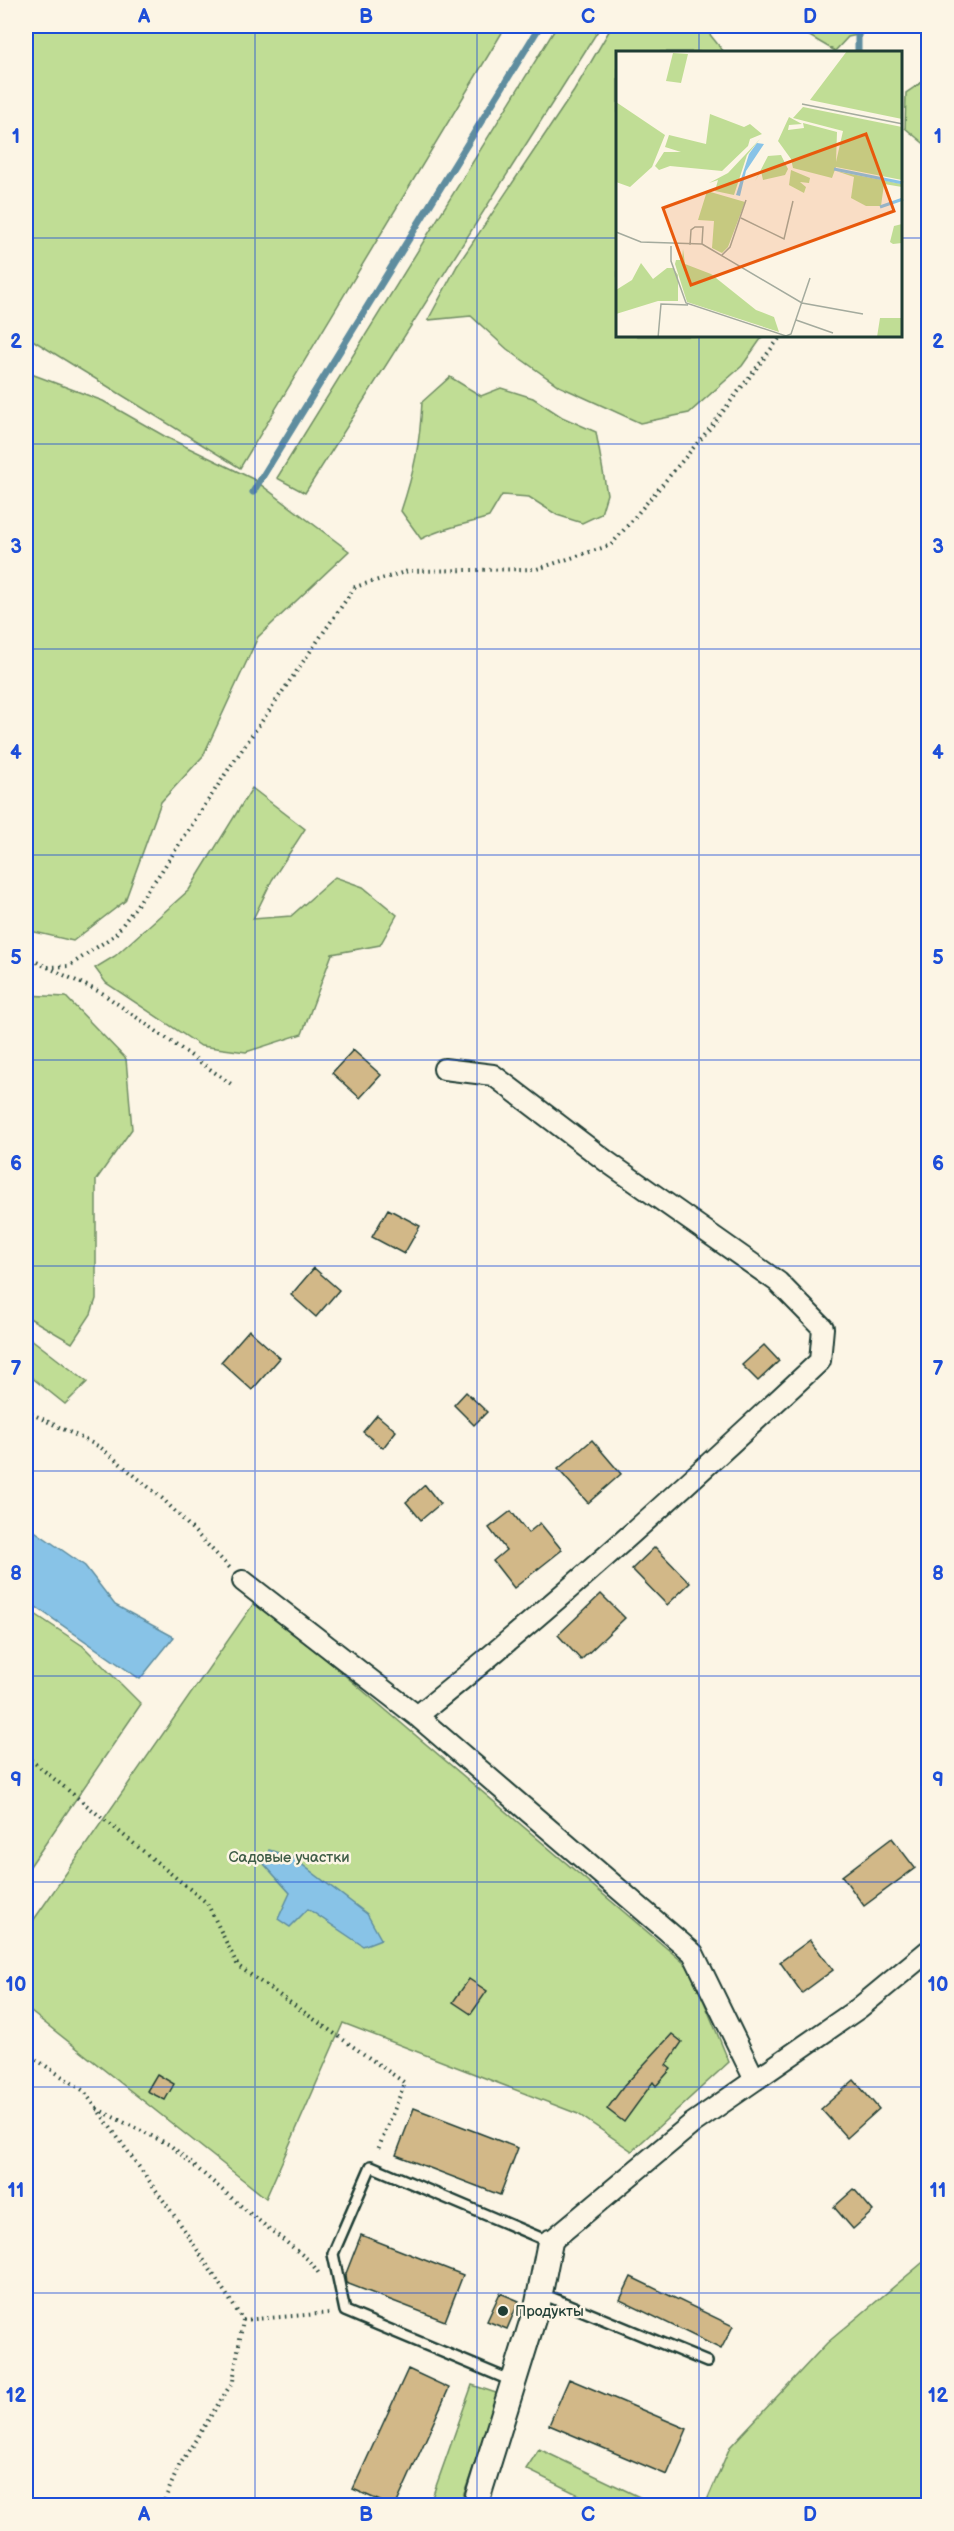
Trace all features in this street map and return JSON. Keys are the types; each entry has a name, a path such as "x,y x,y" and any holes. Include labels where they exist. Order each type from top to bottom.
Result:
{"street":[{"path":"417,1716 493,1655 692,1481 820,1361 823,1328 778,1282 606,1161 493,1075 444,1069"},
{"path":"243,1581 417,1716 693,1953 755,2080"},
{"path":"475,2505 540,2293 550,2242 693,2123 859,2008 928,1951"}],"lane":[{"path":"514,2382 345,2312 333,2254 371,2166 550,2242"},
{"path":"540,2293 707,2362"}],"path":[{"path":"48,967 69,966 115,935 161,872 230,767 355,587 408,571 537,569 610,545 711,428 779,338"},
{"path":"26,957 102,993 234,1086"},
{"path":"26,1411 100,1448 163,1499 243,1581"},
{"path":"26,1756 207,1903 238,1966 405,2083 371,2166"},
{"path":"26,2054 84,2091 179,2222 243,2320 233,2381 180,2466 162,2505"},
{"path":"97,2109 170,2145 248,2212 310,2261 322,2278"},
{"path":"243,2320 345,2312"}],"green space":[{"path":"26,26 506,26 240,468 26,336"},
{"path":"557,26 601,26 305,493 277,478"},
{"path":"612,26 703,26 723,51 616,51 616,338 762,338 742,366 689,413 640,423 559,386 507,349 471,316 428,320 457,266 574,91"},
{"path":"787,26 870,26 862,34 848,37 835,51 801,31"},
{"path":"928,78 928,147 905,128 906,93"},
{"path":"26,372 103,401 166,437 253,479 349,551 258,637 203,756 161,802 125,901 73,941 26,930"},
{"path":"450,377 481,396 501,388 533,398 562,417 596,432 607,494 601,514 582,523 557,515 529,497 502,495 489,517 446,529 421,539 401,511 416,458 422,402"},
{"path":"252,788 305,829 272,880 253,919 291,916 335,877 363,887 397,915 380,945 332,954 302,1034 246,1052 201,1046 106,983 95,968 115,956 189,890"},
{"path":"26,995 66,997 126,1059 132,1129 96,1180 96,1299 91,1314 72,1343 26,1316"},
{"path":"26,1335 87,1382 65,1404 26,1373"},
{"name":"Садовые участки","path":"256,1600 690,1968 729,2062 632,2151 578,2114 343,2023 266,2198 26,2008 26,1931"},
{"path":"26,1608 83,1646 141,1704 26,1872"},
{"path":"928,2258 928,2505 705,2505 730,2447 827,2343"},
{"path":"472,2385 499,2394 460,2505 429,2506"},
{"path":"539,2449 654,2504 663,2505 599,2505 526,2469"}],"water":[{"path":"26,1525 85,1566 115,1605 174,1637 140,1679 26,1600"},
{"path":"269,1850 292,1857 367,1914 381,1939 363,1946 308,1909 290,1927 278,1919 290,1893 264,1864"}],"building":[{"path":"353,1050 381,1075 360,1098 332,1073"},
{"path":"388,1209 420,1226 404,1254 372,1237"},
{"path":"314,1268 339,1290 316,1317 291,1295"},
{"path":"249,1330 280,1358 252,1390 221,1362"},
{"path":"764,1345 779,1361 758,1381 742,1365"},
{"path":"466,1392 487,1412 474,1425 454,1405"},
{"path":"377,1415 396,1431 383,1448 363,1432"},
{"path":"592,1440 621,1474 588,1503 558,1469"},
{"path":"425,1485 440,1504 421,1520 406,1502"},
{"path":"511,1511 528,1533 540,1523 562,1550 514,1588 493,1561 506,1550 489,1528"},
{"path":"655,1547 690,1583 667,1605 632,1569"},
{"path":"601,1594 625,1618 581,1660 558,1635"},
{"path":"892,1838 915,1868 864,1906 842,1876"},
{"path":"810,1940 833,1970 802,1993 780,1962"},
{"path":"469,1979 487,1991 471,2014 453,2002"},
{"path":"672,2034 682,2042 666,2065 671,2069 656,2086 653,2082 624,2122 607,2109 624,2086"},
{"path":"157,2074 174,2084 165,2100 147,2091"},
{"path":"854,2080 879,2109 847,2138 821,2109"},
{"path":"414,2108 518,2148 500,2195 396,2155"},
{"path":"854,2189 873,2211 853,2229 834,2207"},
{"path":"361,2235 463,2275 445,2321 346,2283 345,2276"},
{"path":"631,2277 733,2326 721,2349 620,2300"},
{"name":"Продукты","path":"500,2293 519,2301 507,2329 487,2321"},
{"path":"408,2369 449,2388 396,2505 389,2505 353,2489"},
{"path":"569,2379 687,2429 667,2475 549,2425"}],"waterway":[{"path":"253,492 540,26"},
{"path":"858,26 858,51"}],"place":[{"name":"Продукты","path":"503,2311"}]}
